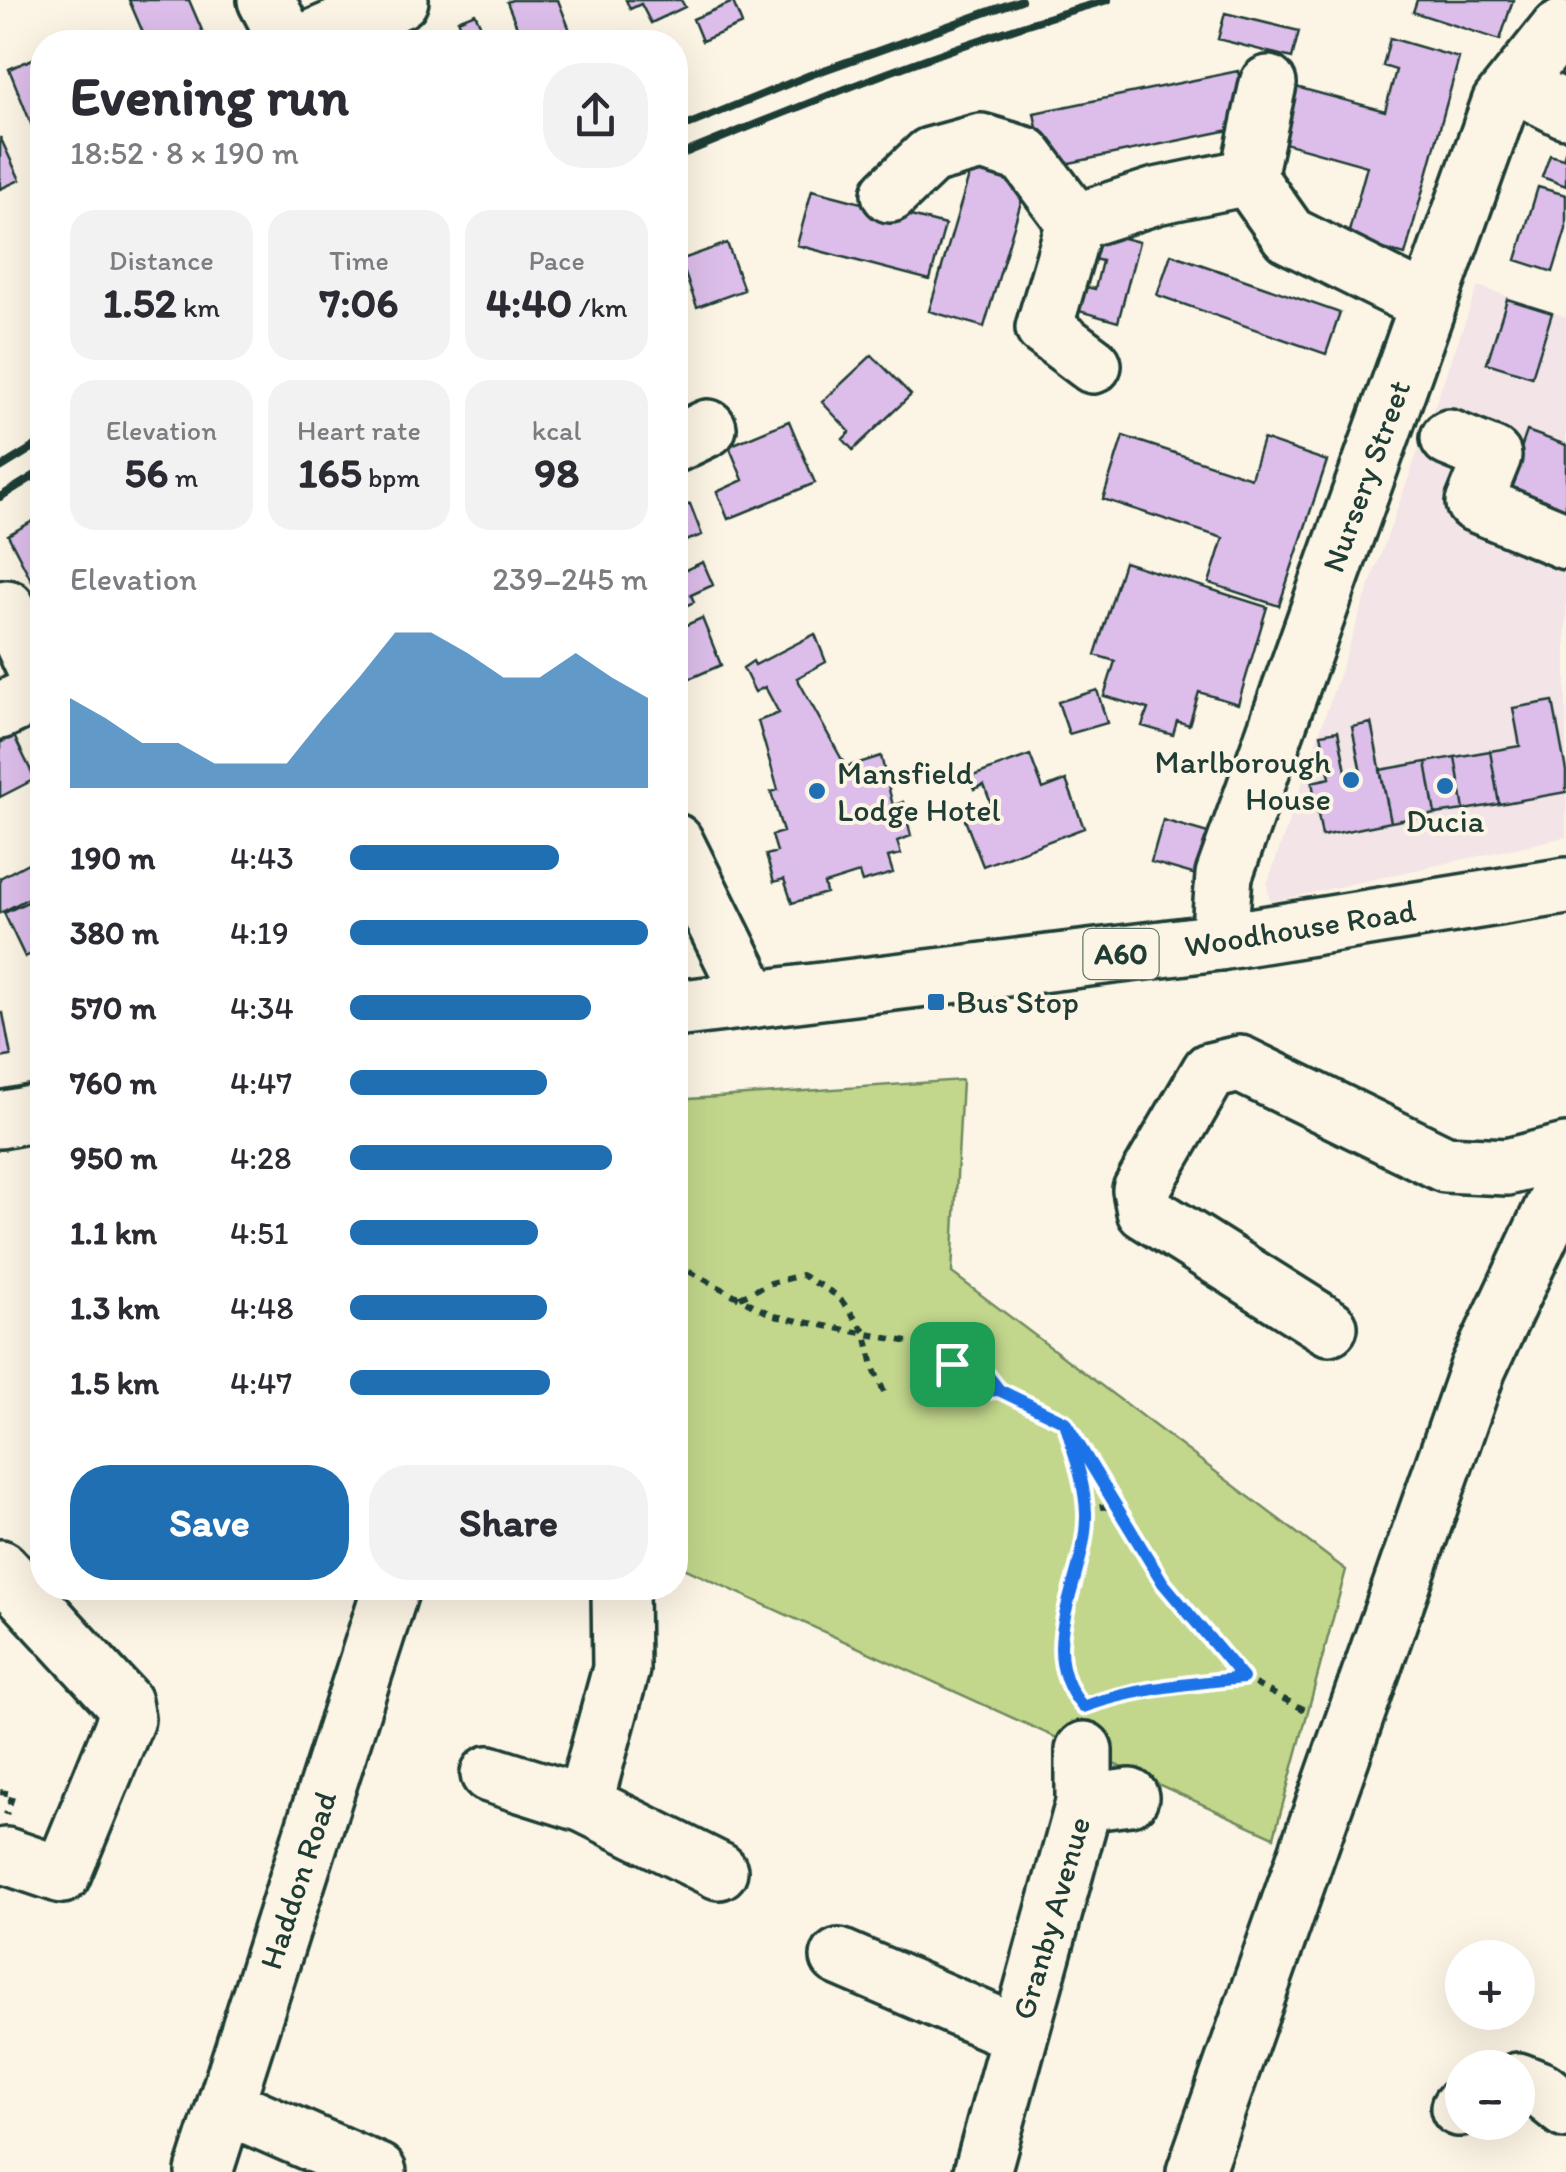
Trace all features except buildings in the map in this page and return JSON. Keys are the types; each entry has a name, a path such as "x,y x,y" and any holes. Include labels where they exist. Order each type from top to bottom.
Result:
{"main road":[{"path":"266,0 282,30"},
{"path":"333,30 400,0"},
{"name":"Nursery Street","path":"1220,942 1224,876 1359,444 1428,304 1500,103 1560,19"},
{"path":"1268,84 1248,176 1289,235 1428,304"},
{"path":"1515,84 1566,110"},
{"path":"890,194 930,156 981,142 1025,154 1076,222"},
{"path":"1076,222 1156,196 1248,176"},
{"path":"1076,222 1044,328 1093,365"},
{"path":"1449,438 1493,456 1474,503 1566,540"},
{"path":"7,608 30,660"},
{"path":"0,711 30,694"},
{"path":"688,868 752,997"},
{"name":"Woodhouse Road","path":"688,1007 1220,942 1566,886"},
{"path":"1329,1327 1145,1210 1141,1190 1210,1071 1240,1064 1445,1164 1507,1167 1566,1152"},
{"path":"0,1120 30,1114"},
{"path":"1194,2172 1478,1368 1566,1180"},
{"path":"0,1568 123,1702 126,1719 62,1875 3,1843"},
{"name":"Haddon Road","path":"204,2172 387,1600"},
{"path":"584,1804 622,1669 620,1600"},
{"name":"Granby Avenue","path":"982,2172 1095,1764"},
{"path":"488,1774 584,1804 719,1871"},
{"name":"Granby Avenue","path":"839,1957 1018,2034"},
{"path":"1535,2088 1566,2110"},
{"path":"227,2106 378,2172"}],"path":[{"path":"688,1271 774,1316 934,1347 952,1364 989,1377 999,1390 1065,1422 1163,1583 1243,1678 1348,1732"},
{"path":"739,1298 771,1283 802,1275 838,1296 866,1333 873,1367 884,1392"},
{"path":"952,1364 944,1394 999,1390"},
{"path":"1065,1422 1086,1515 1061,1635 1061,1668 1095,1764"},
{"path":"1086,1515 1106,1506 1119,1511"},
{"path":"1095,1764 1111,1697 1243,1678"},
{"path":"0,1792 14,1794 3,1843"}],"shaded area":[{"path":"1478,286 1566,317 1566,837 1270,902 1267,885"}],"green space":[{"path":"962,1080 952,1273 1346,1570 1274,1837 688,1570 688,1099"}],"railway":[{"path":"688,125 810,75 1021,0"},
{"path":"688,152 943,52 1108,0"},
{"path":"0,468 30,449"},
{"path":"0,497 30,478"}],"place":[{"name":"Marlborough House","path":"1351,780"},
{"name":"Ducia","path":"1445,786"},
{"name":"Mansfield Lodge Hotel","path":"817,791"},
{"name":"Bus Stop","path":"936,1002"}],"route":[{"path":"952,1364 944,1394 999,1390 1065,1422 1163,1583 1243,1678 1155,1688 1083,1707 1061,1668 1061,1635 1086,1515 1065,1422 999,1390 989,1377 952,1364"}]}
